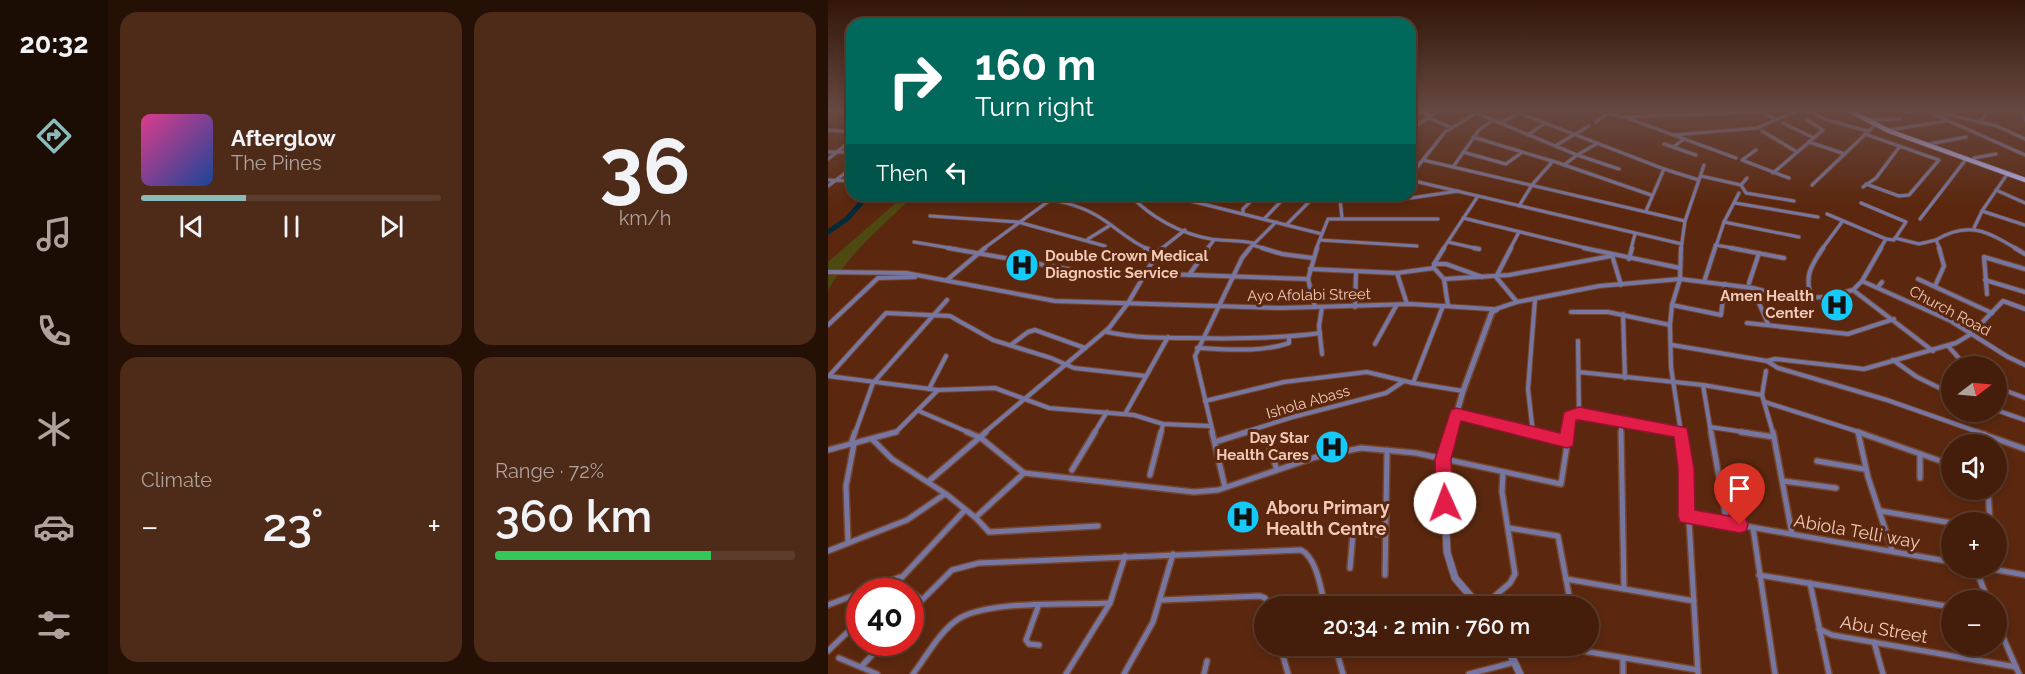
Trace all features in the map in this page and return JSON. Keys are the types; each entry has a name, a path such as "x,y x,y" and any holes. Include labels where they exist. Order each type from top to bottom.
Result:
{"main road":[{"path":"1917,140 1974,158 2025,179"},
{"path":"1918,140 2025,179"}],"street":[{"path":"1416,170 1439,140"},
{"path":"1453,167 1471,140"},
{"path":"1483,140 1553,161 1651,195"},
{"path":"1541,140 1619,169"},
{"path":"1555,146 1564,140"},
{"path":"1595,140 1664,169 1741,185 1746,193 1794,201"},
{"path":"1673,147 1682,140"},
{"path":"1688,140 1736,158"},
{"path":"1778,140 1797,152"},
{"path":"1812,185 1859,140"},
{"path":"1885,140 1939,160 1909,195 1899,196 1864,186 1876,178 1900,146"},
{"path":"1928,144 1947,140"},
{"path":"1992,140 2025,155"},
{"path":"1564,165 1599,142"},
{"path":"1773,173 1809,142 1845,154"},
{"path":"1664,144 1696,155"},
{"path":"828,159 846,145"},
{"path":"1756,150 1742,160 1789,178"},
{"path":"828,152 846,152"},
{"path":"1463,152 1506,164 1521,153"},
{"path":"1974,158 1996,154"},
{"path":"1920,219 1967,158"},
{"path":"1423,160 1684,221"},
{"path":"1519,206 1532,185 1553,161"},
{"path":"1599,654 1698,672 1686,516 1686,468 1671,367 1670,325 1672,305 1680,279 1684,221 1704,165"},
{"path":"1646,211 1664,169"},
{"path":"828,186 846,173"},
{"path":"1974,228 1982,211 2008,173"},
{"path":"1741,185 1747,178"},
{"path":"828,180 846,181"},
{"path":"1416,180 1682,244"},
{"path":"1996,190 2025,203"},
{"path":"1416,197 1458,191"},
{"path":"1704,282 1724,222 1739,193"},
{"path":"1434,266 1478,196"},
{"path":"946,281 1018,222 1049,201 1093,213 1143,247 1158,252"},
{"path":"1136,201 1146,210 1185,230 1214,239 1234,239 1281,254 1313,258"},
{"path":"1190,201 1322,234"},
{"path":"1243,213 1243,209 1250,202 1246,201"},
{"path":"1264,218 1281,201"},
{"path":"1286,225 1310,201"},
{"path":"1341,201 1342,218"},
{"path":"1735,203 1818,217"},
{"path":"1827,214 1892,241 1905,220 1861,203"},
{"path":"1982,211 2025,225"},
{"path":"930,216 1018,222 1088,239 1105,246"},
{"path":"1463,218 1629,259 1680,268"},
{"path":"1315,307 1308,279 1313,258 1328,219 1438,219"},
{"path":"1225,487 1196,360 1197,348 1217,306 1253,244 1276,222"},
{"path":"1724,222 1799,237"},
{"path":"1812,299 1807,285 1809,275 1817,257 1842,222"},
{"path":"1088,239 1109,226"},
{"path":"1895,238 1916,244 1936,240 1951,231 1974,228 2025,254"},
{"path":"929,482 1025,398 1106,332 1128,303 1158,252 1185,230"},
{"path":"1496,277 1519,232"},
{"path":"1629,259 1635,234"},
{"path":"1188,276 1214,239"},
{"path":"1471,596 1455,578 1447,552 1443,459 1463,391 1493,310 1517,302 1599,286 1680,279 1752,288 1791,297 1812,299 1854,290 1862,281 1886,239"},
{"path":"1320,240 1417,246"},
{"path":"1935,286 1945,262 1945,256 1936,240"},
{"path":"914,242 1078,271 1308,279"},
{"path":"1448,242 1479,249"},
{"path":"1715,245 1784,258"},
{"path":"1749,283 1759,253"},
{"path":"1444,279 1496,277 1612,255"},
{"path":"1612,255 1621,285"},
{"path":"1987,294 1984,280 1984,256 1989,255 2025,269"},
{"path":"1310,269 1397,273 1446,264 1484,278"},
{"path":"1413,383 1446,306 1444,279 1434,266"},
{"path":"828,272 890,272 931,278"},
{"path":"1355,307 1356,272"},
{"path":"1397,273 1407,304"},
{"path":"828,325 880,277 931,278"},
{"path":"1496,277 1517,302"},
{"name":"Ayo Afolabi Street","path":"931,278 1033,299 1217,306 1355,307 1407,304 1493,310"},
{"path":"1918,279 1992,313"},
{"path":"1984,280 2025,292"},
{"name":"Church Road","path":"1862,281 1951,321 2008,357 2025,365"},
{"path":"1878,287 1882,282"},
{"path":"1672,305 1721,315 1725,284"},
{"path":"1752,288 1768,324"},
{"path":"1854,290 1933,351"},
{"path":"1533,434 1528,389 1535,299"},
{"path":"848,542 846,486 852,444 873,383 947,300"},
{"path":"1767,361 1774,359 1857,369 1948,346 1971,334 2004,300 2025,309"},
{"path":"1375,344 1397,305"},
{"path":"1322,307 1320,333 1322,354"},
{"path":"1571,312 1623,314 1670,325"},
{"path":"829,376 886,313 956,318 993,340 1084,370 1146,376"},
{"path":"1623,314 1625,378"},
{"path":"1747,323 1848,334 1894,319"},
{"path":"1012,345 1028,332 1035,330 1085,348"},
{"path":"1106,332 1202,339 1289,338 1320,333"},
{"path":"1125,414 1167,338"},
{"path":"1197,348 1248,349 1287,345 1289,338"},
{"path":"1578,341 1579,414"},
{"path":"1672,345 1767,361 1778,368 1887,400 1984,434"},
{"path":"1948,346 1957,356"},
{"path":"929,389 946,356"},
{"path":"1893,360 1941,389"},
{"path":"1766,370 1762,395 1774,437 1792,534"},
{"path":"1205,401 1284,382 1367,372 1413,383 1463,391"},
{"path":"1580,372 1703,385 1762,395"},
{"path":"829,376 938,390 986,387 1025,398 1049,408 1140,416 1162,424 1210,426"},
{"name":"Ishola Abass","path":"1215,442 1293,417 1386,393 1404,381"},
{"path":"1703,385 1727,523"},
{"path":"828,450 894,434 938,390"},
{"path":"2007,391 2025,398"},
{"path":"1765,402 1810,415 1941,461"},
{"path":"919,411 981,438 1024,473 1194,492 1218,490 1316,457 1351,449 1387,450 1443,459 1561,484 1569,416 1579,414 1681,432"},
{"path":"1072,470 1107,412"},
{"path":"1456,414 1567,441"},
{"path":"2007,414 2025,420"},
{"path":"1621,422 1624,589"},
{"path":"1150,476 1162,424"},
{"path":"1710,427 1774,437"},
{"path":"1858,432 1864,469 1881,511 1892,550"},
{"path":"873,440 880,450 899,466 929,482 976,517 984,530 989,532 1098,526"},
{"path":"2007,442 2025,449"},
{"path":"1270,449 1277,470"},
{"path":"1385,575 1387,450"},
{"path":"1920,454 1920,478"},
{"path":"1817,461 1864,469"},
{"path":"1491,596 1510,584 1515,574 1502,492 1503,472"},
{"path":"976,517 1024,473"},
{"path":"1783,481 1836,488"},
{"path":"828,551 907,520 945,494"},
{"path":"898,578 903,576 965,510"},
{"path":"1881,511 1941,521"},
{"name":"Abiola Telli way","path":"1686,516 1941,560"},
{"path":"1509,528 1558,536 1569,596"},
{"path":"1753,528 1775,674"},
{"path":"1350,568 1353,533 1385,534"},
{"path":"924,598 952,570 979,563 1300,550 1307,553 1322,596"},
{"path":"1124,674 1153,622 1173,554"},
{"path":"1066,674 1110,603 1125,556"},
{"path":"2007,572 2025,575"},
{"path":"1759,575 1941,605"},
{"path":"1566,579 1694,601"},
{"path":"1810,583 1829,674"},
{"path":"1161,600 1254,596"},
{"path":"828,605 846,598"},
{"path":"913,674 950,626 967,614 979,611 1110,603"},
{"path":"1038,607 1026,640 1029,644 1039,645"},
{"name":"Abu Street","path":"1819,628 1824,633 2016,667"},
{"path":"828,651 846,634"},
{"path":"1875,642 1883,674"},
{"path":"2007,646 2019,674"},
{"path":"861,667 871,656"},
{"path":"1283,656 1288,674"},
{"path":"1338,656 1343,674"},
{"path":"1512,656 1520,674"},
{"path":"839,658 877,674"},
{"path":"1623,658 1623,674"},
{"path":"1203,674 1207,661"},
{"path":"1468,674 1515,661"}],"shaded area":[{"path":"898,201 908,201 846,263 828,290 828,262"}],"waterway":[{"path":"828,232 847,219 863,201"}],"place":[{"name":"Double Crown Medical Diagnostic Service","path":"1022,265"},
{"name":"Amen Health Center","path":"1837,305"},
{"name":"Day Star Health Cares","path":"1332,447"},
{"name":"Aboru Primary Health Centre","path":"1243,517"}],"route":[{"path":"1445,503 1443,459 1456,414 1567,441 1569,416 1579,414 1681,432 1686,468 1686,516 1740,525"}]}
